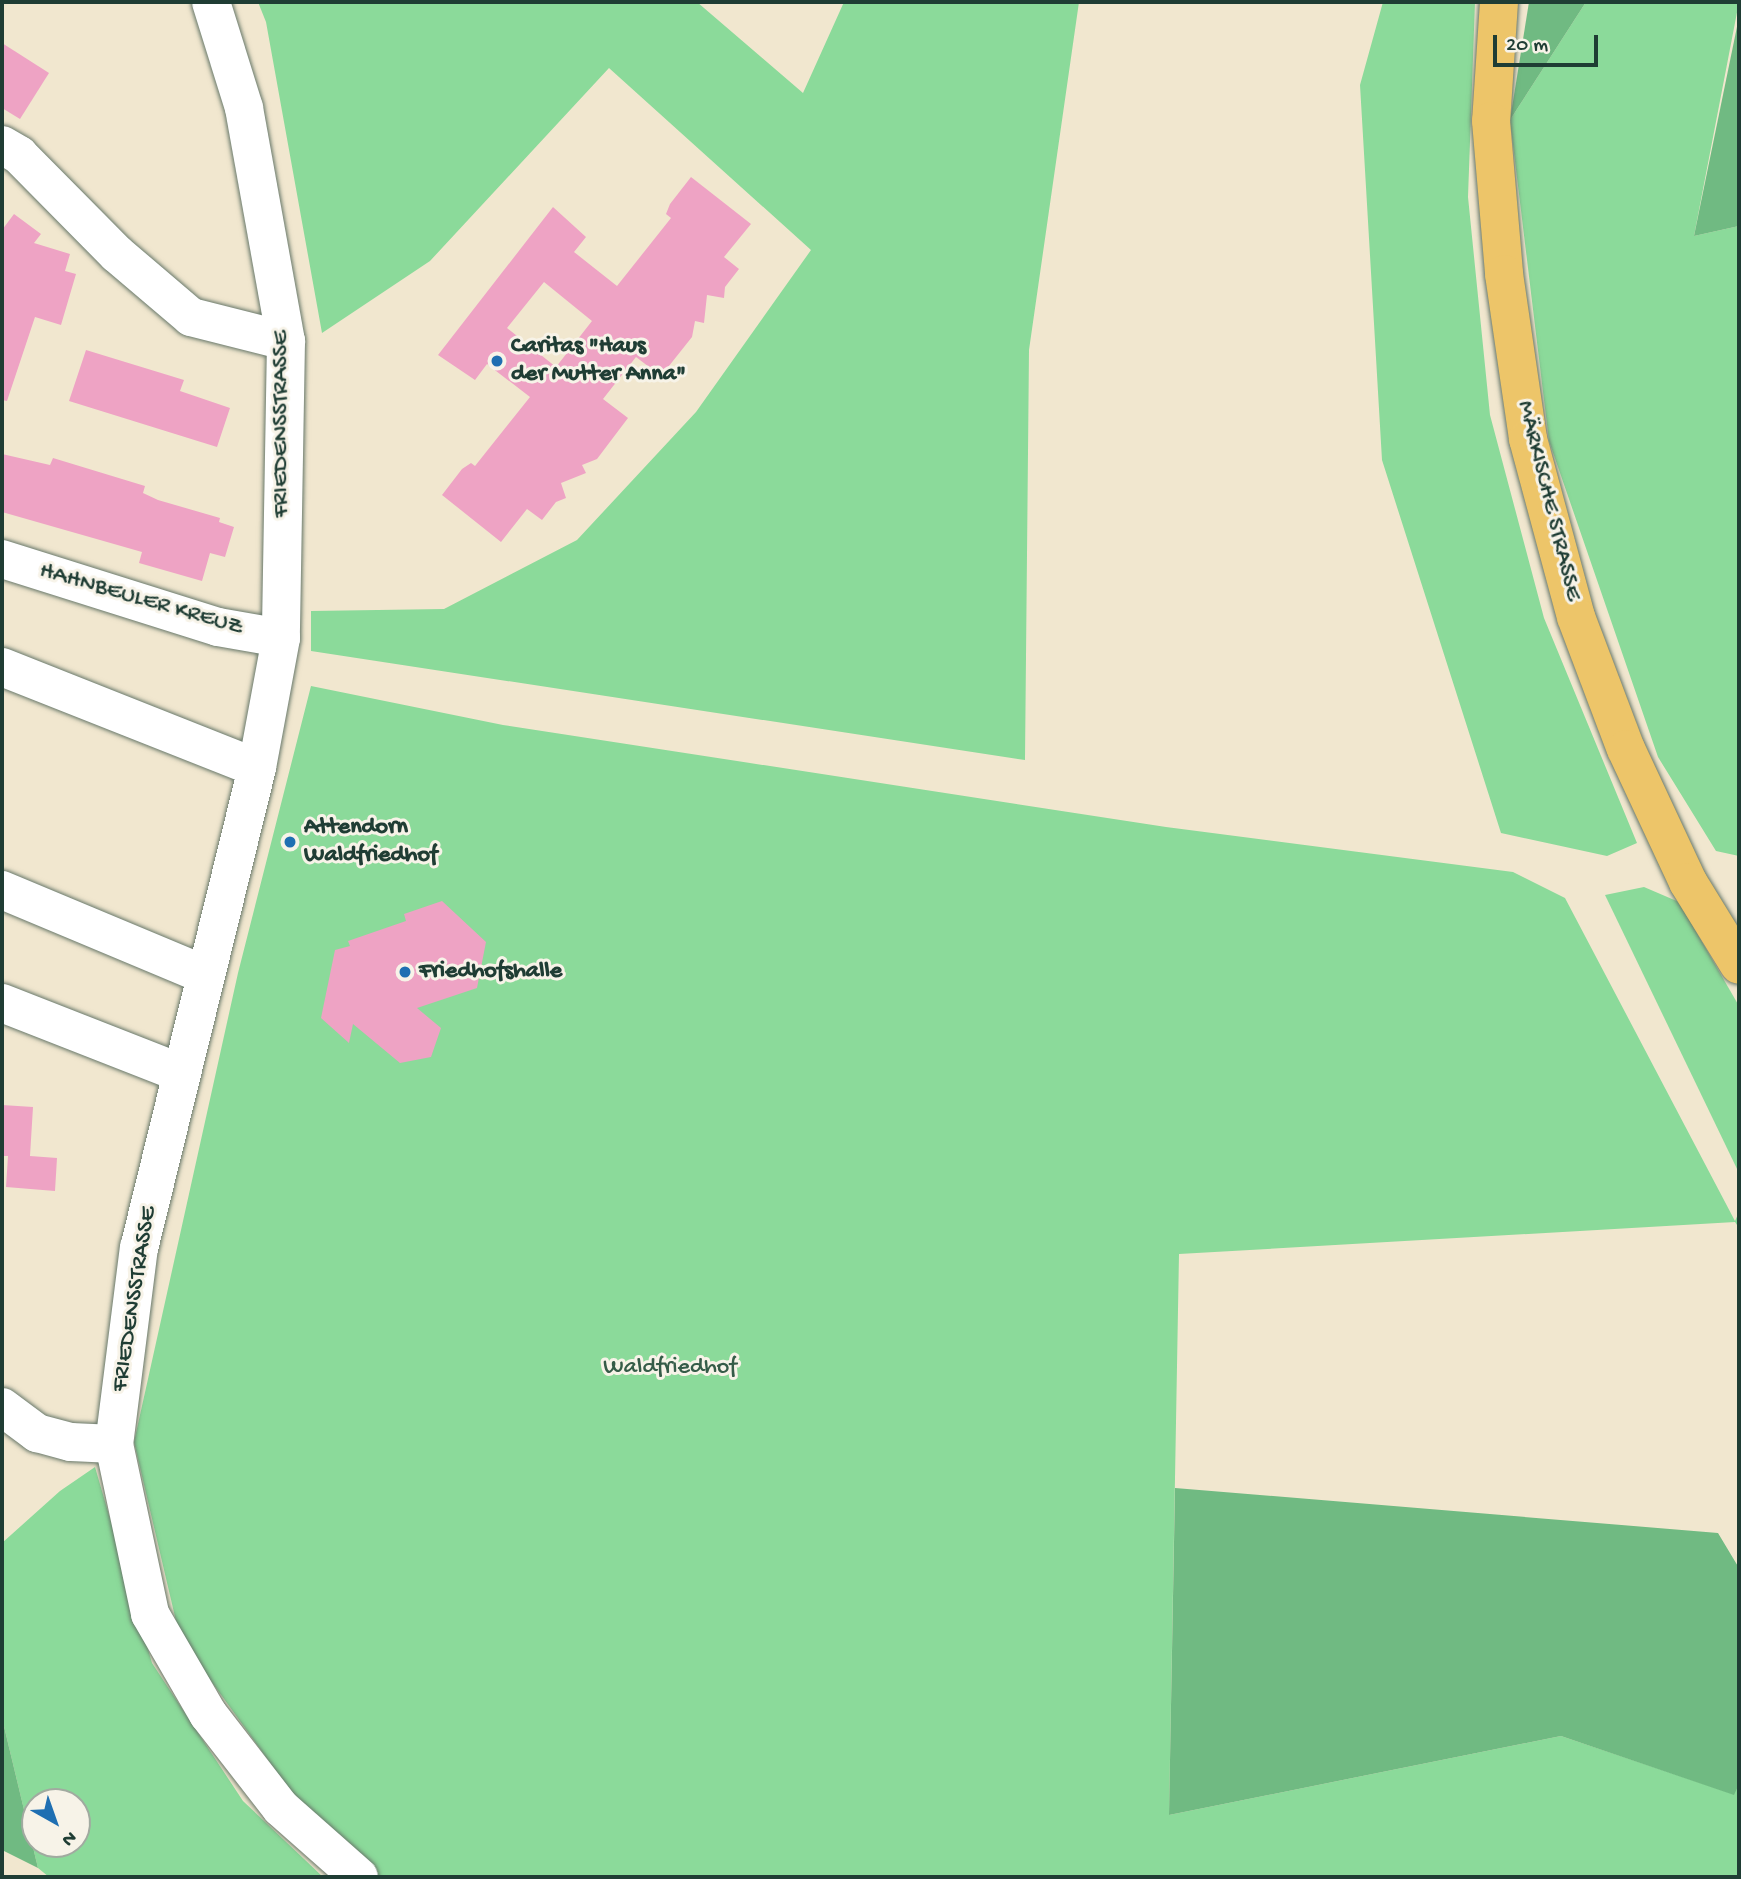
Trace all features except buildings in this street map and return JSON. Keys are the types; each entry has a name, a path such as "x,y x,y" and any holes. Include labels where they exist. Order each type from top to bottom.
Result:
{"main road":[{"name":"MÄRKISCHE STRASSE","path":"1499,2 1491,121 1504,274 1528,439 1576,617 1626,749 1688,882 1739,965"}],"street":[{"name":"FRIEDENSSTRASSE","path":"211,2 244,108 286,341 281,638 257,768 139,1247 114,1444 150,1614 208,1714 281,1808 359,1877"},
{"path":"2,145 19,155 117,254 191,317 286,341"},
{"name":"HAHNBEULER KREUZ","path":"2,559 218,626 281,638"},
{"path":"2,667 257,768"},
{"path":"2,890 205,975"},
{"path":"2,1003 181,1073"},
{"path":"2,1407 37,1433 71,1442 114,1444"}],"green space":[{"path":"258,2 697,2 803,93 844,2 1079,2 1029,350 1025,760 311,651 311,611 444,609 577,540 696,412 811,250 609,68 430,261 322,333 266,22"},
{"path":"1383,2 1475,2 1468,197 1490,415 1544,618 1637,843 1607,856 1501,833 1382,460 1360,85"},
{"path":"1529,2 1586,2 1510,120"},
{"path":"1586,2 1739,2 1694,236 1739,226 1739,856 1716,851 1658,757 1549,441 1510,120"},
{"path":"1739,17 1739,226 1694,236"},
{"name":"Waldfriedhof","path":"311,686 503,725 1166,827 1513,872 1565,898 1735,1221 1739,1212 1739,1228 1735,1222 1179,1254 1169,1815 1561,1736 1733,1794 1739,1784 1739,1877 381,1877 328,1843 180,1638 134,1442 238,973"},
{"path":"1644,887 1679,902 1739,1006 1739,1173 1605,895"},
{"path":"95,1467 152,1663 243,1801 323,1877 49,1877 38,1868 36,1858 91,1858 91,1788 21,1788 21,1797 2,1718 2,1543 60,1491"},
{"path":"1175,1488 1718,1533 1739,1568 1739,1784 1734,1795 1561,1736 1169,1815"},
{"path":"2,1718 21,1797 21,1858 36,1858 38,1868 2,1850"}],"place":[{"name":"Caritas \"Haus der Mutter Anna\"","path":"497,361"},
{"name":"Attendorn Waldfriedhof","path":"290,842"},
{"name":"Friedhofshalle","path":"405,972"}]}
